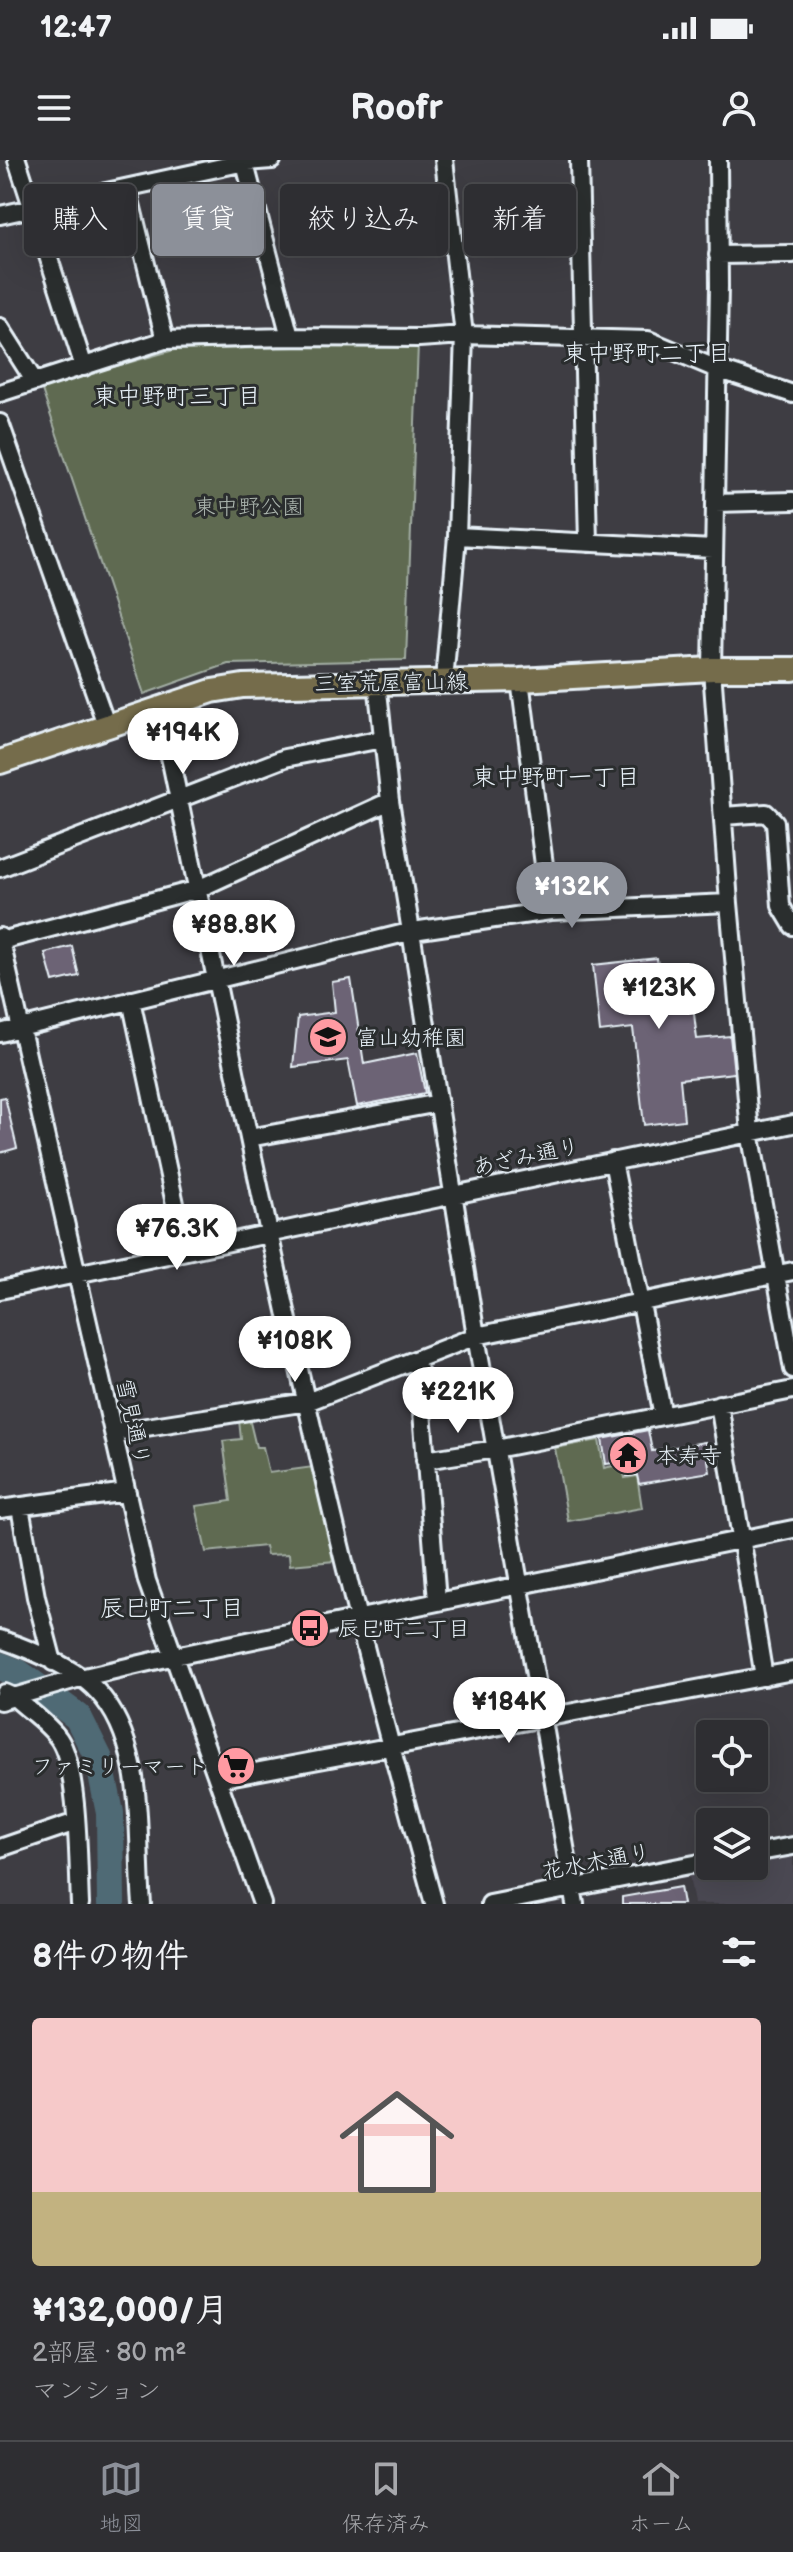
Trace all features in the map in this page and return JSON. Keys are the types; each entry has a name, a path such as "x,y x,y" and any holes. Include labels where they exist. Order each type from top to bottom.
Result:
{"main road":[{"name":"三室荒屋富山線","path":"0,762 212,691 243,686 520,680 712,669 793,669"}],"street":[{"path":"17,160 24,184"},
{"path":"136,186 244,161 272,160"},
{"path":"444,160 464,335 457,536 444,681"},
{"path":"579,160 588,543"},
{"path":"718,160 712,669 750,1132 784,1273 793,1369"},
{"path":"244,161 290,337"},
{"path":"0,215 24,210"},
{"path":"136,224 165,340"},
{"path":"718,255 793,254"},
{"path":"47,256 84,367"},
{"path":"0,327 35,382"},
{"path":"0,393 165,340 464,335 648,340 717,369 793,394"},
{"path":"0,423 107,727"},
{"path":"715,503 793,501"},
{"path":"457,536 713,549"},
{"path":"520,680 550,911"},
{"path":"377,682 390,801 476,1336 574,1896"},
{"path":"160,709 307,1402 357,1617 434,1904"},
{"path":"0,868 285,758 382,739"},
{"path":"0,939 198,889 390,801"},
{"path":"723,816 766,813 775,822 781,906 793,926"},
{"path":"0,1033 413,931 550,911 729,903"},
{"name":"雪見通り","path":"0,939 147,1581 262,1904"},
{"path":"131,1000 185,1250"},
{"path":"249,1138 439,1103"},
{"name":"あざみ通り","path":"0,1290 793,1124"},
{"path":"613,1161 663,1416"},
{"path":"114,1432 307,1402 476,1336 784,1273"},
{"path":"418,1361 437,1601"},
{"path":"425,1460 496,1449 793,1390"},
{"path":"719,1404 764,1677"},
{"path":"0,1509 127,1492"},
{"path":"20,1507 36,1597 53,1662"},
{"path":"5,1696 357,1617 793,1529"},
{"path":"0,1639 53,1662 80,1678 97,1691 114,1714 128,1750 138,1814 142,1904"},
{"path":"218,1779 793,1671"},
{"path":"5,1696 59,1740 68,1761 76,1822 80,1904"},
{"path":"0,1848 76,1822"},
{"path":"768,1850 793,1846"},
{"name":"花水木通り","path":"490,1904 574,1896 696,1865"}],"shaded area":[{"path":"793,1846 793,1904 694,1904 687,1865 696,1865 696,1880 768,1880 768,1850"}],"green space":[{"name":"東中野公園","path":"418,344 406,660 228,664 144,694 41,387 174,350"},
{"path":"249,1418 256,1447 263,1447 269,1473 313,1467 335,1561 290,1565 289,1554 267,1555 265,1546 206,1552 196,1506 231,1501 223,1441 241,1439 239,1420"},
{"path":"599,1440 604,1468 622,1464 625,1478 637,1476 642,1508 568,1521 555,1448"}],"building":[{"path":"72,946 79,976 53,982 45,953"},
{"path":"657,958 658,967 688,963 697,1039 730,1036 734,1073 680,1079 684,1120 644,1125 633,1028 600,1032 593,965"},
{"path":"351,979 364,1064 417,1053 425,1093 357,1106 348,1060 293,1067 298,1017 335,1012 332,982"},
{"path":"5,1097 17,1148 0,1153 0,1098"},
{"name":"本寿寺","path":"648,1430 652,1451 705,1442 710,1472 639,1484 637,1475 627,1476 625,1461 606,1464 602,1439"},
{"path":"680,1887 683,1904 622,1904 622,1897"}],"waterway":[{"path":"0,1666 18,1673 78,1717 99,1759 110,1813 111,1904"}],"place":[{"name":"富山幼稚園","path":"328,1037"},
{"name":"本寿寺","path":"628,1455"},
{"name":"辰巳町二丁目","path":"310,1628"},
{"name":"ファミリーマート","path":"236,1766"}],"district":[{"name":"東中野町二丁目","path":"647,353"},
{"name":"東中野町三丁目","path":"177,396"},
{"name":"東中野町一丁目","path":"556,777"},
{"name":"辰巳町二丁目","path":"172,1608"}]}
